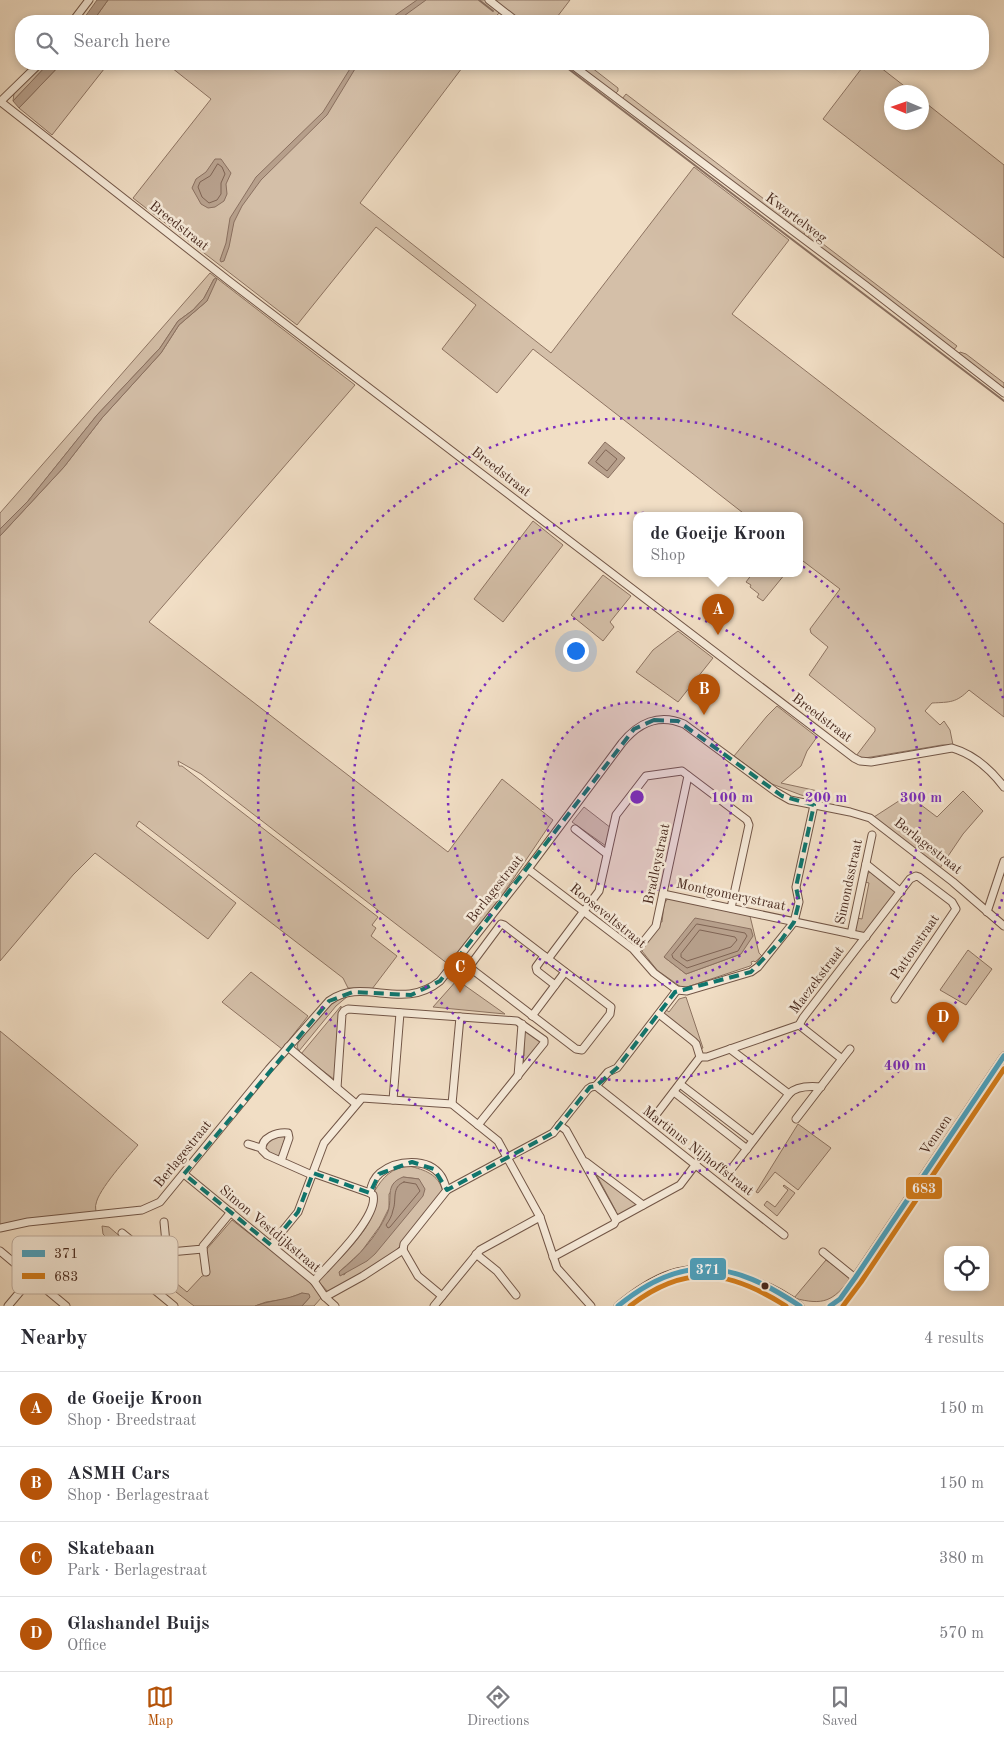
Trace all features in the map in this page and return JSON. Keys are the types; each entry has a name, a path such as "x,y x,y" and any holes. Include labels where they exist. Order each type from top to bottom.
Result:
{"street":[{"path":"78,15 89,0"},
{"path":"489,0 508,15"},
{"path":"0,102 33,70"},
{"name":"Kwartelweg","path":"580,70 865,285 1004,393"},
{"name":"Breedstraat","path":"0,102 236,286 426,429 854,758 860,761 871,762 952,748 962,751 990,771 1004,788"},
{"name":"Berlagestraat","path":"0,1228 28,1222 120,1213 150,1208 164,1198 322,1007 338,995 353,992 411,995 433,987 446,974 528,869 626,738 641,725 654,720 678,721 684,724 776,792 790,800 856,813 870,818 953,882 1004,926"},
{"path":"555,985 537,971 536,967 599,891 616,815 646,776 682,771 747,820 748,825 731,908"},
{"name":"Bradleystraat","path":"636,952 656,926 688,776"},
{"path":"442,1296 418,1276 403,1250 404,1244 447,1190 552,1133 588,1089 596,1086 608,1072 617,1068 677,990 681,992 687,991 751,972 764,960 794,922 799,902 796,887 814,805"},
{"path":"575,829 607,854"},
{"name":"Simondsstraat","path":"851,934 872,835"},
{"path":"987,912 1004,861"},
{"path":"866,864 901,892"},
{"name":"Rooseveltstraat","path":"528,869 636,952 654,973 677,990"},
{"name":"Maczekstraat","path":"700,1057 707,1057 799,1025 802,1018 913,877 919,877 952,902 956,909"},
{"name":"Montgomerystraat","path":"663,894 794,922"},
{"name":"Pattonstraat","path":"895,999 956,909"},
{"name":"Simondsstraat","path":"794,922 866,937"},
{"path":"500,924 504,925 546,957 611,1007 610,1014 584,1048 580,1050 576,1049 469,967 500,924"},
{"path":"532,1016 565,972"},
{"path":"337,1088 342,1014 344,1011 517,1021 544,1042 478,1125"},
{"path":"394,1100 400,1013"},
{"path":"655,1116 700,1057 696,1044 658,1014"},
{"path":"452,1104 460,1017"},
{"path":"518,1076 522,1024"},
{"path":"799,1025 842,1059"},
{"path":"288,1047 356,1104"},
{"path":"730,1049 789,1094"},
{"path":"796,1119 850,1049"},
{"name":"Vennen","path":"836,1306 1004,1056"},
{"path":"680,1084 753,1140"},
{"name":"Martinus Nijhoffstraat","path":"596,1086 784,1235"},
{"path":"729,1172 791,1092 809,1086 821,1087"},
{"path":"674,1092 746,1149"},
{"path":"271,1245 298,1212 324,1143 362,1098 452,1104 498,1141 540,1217 560,1273 591,1306"},
{"path":"560,1125 566,1130 616,1220"},
{"path":"261,1148 266,1140 273,1135 288,1133 289,1138 281,1161"},
{"path":"248,1144 261,1148 266,1155 312,1174 370,1193"},
{"path":"583,1160 643,1205"},
{"path":"314,1281 362,1226 373,1204 370,1193 372,1185 379,1174 400,1163 424,1164 441,1175 447,1190"},
{"path":"553,1257 680,1185 696,1164"},
{"name":"Simon Vestdijkstraat","path":"184,1174 314,1281 325,1297 335,1306"},
{"path":"206,1272 203,1246 231,1212"},
{"path":"437,1305 442,1296 480,1250 540,1217"},
{"path":"164,1222 165,1236"},
{"path":"122,1233 126,1236"},
{"path":"178,1251 203,1249"},
{"path":"325,1297 363,1276 403,1250"},
{"path":"0,1251 12,1261"},
{"path":"824,1252 856,1278"},
{"path":"476,1254 497,1271 516,1295"},
{"path":"618,1306 645,1286 665,1276 688,1269 703,1268 721,1270 758,1282 787,1296 800,1306"},
{"path":"8,1306 18,1294"},
{"path":"51,1294 66,1306"},
{"path":"159,1294 174,1306"},
{"name":"Vennen","path":"830,1306 840,1298"}],"highlighted area":[{"path":"654,720 678,721 782,796 814,805 796,887 799,902 794,922 782,939 751,972 675,992 617,1068 596,1086 590,1087 553,1133 447,1190 434,1169 412,1162 379,1174 370,1193 313,1173 298,1212 271,1245 184,1174 329,1001 353,992 411,995 440,981 634,729"}],"shaded area":[{"path":"108,0 570,0 559,15 512,15 504,9 497,15 97,15"},
{"path":"37,70 42,70 13,101 14,93"},
{"path":"55,70 103,70 52,135 19,108"},
{"path":"175,70 460,70 360,203 551,353 694,167 789,240 732,314 1004,524 1004,717 969,690 952,701 932,703 925,711 940,725 944,721 950,730 953,745 942,745 865,758 856,756 875,731 875,728 809,675 828,647 811,633 810,629 840,589 803,561 803,512 742,512 533,349 497,393 442,349 476,305 376,227 297,325 133,198 211,99"},
{"path":"584,70 595,70 618,88 615,94"},
{"path":"860,70 884,70 903,85 884,85 884,130 929,130 929,106 1004,165 1004,258 823,119"},
{"path":"626,94 806,231 802,237 622,99"},
{"path":"810,234 957,346 952,352 805,240"},
{"path":"210,273 355,385 149,622 448,852 502,779 553,820 503,894 448,964 201,774 178,761 179,766 182,766 378,917 372,925 376,928 371,936 397,956 372,989 348,988 343,978 139,821 136,826 236,903 208,939 95,853 73,875 0,961 0,536 64,467 102,418 161,353 179,325 207,301 214,279 204,298 193,310 178,321 160,348 97,415 28,501 0,529 0,513"},
{"path":"960,352 966,354 1004,383 1004,392 957,356"},
{"path":"533,521 563,545 503,622 474,599"},
{"path":"603,575 631,596 610,622 614,627 603,641 571,615"},
{"path":"750,577 783,577 763,601 757,597 759,594 746,582"},
{"path":"678,631 713,658 678,702 636,672 653,650"},
{"path":"777,706 817,737 807,751 801,766 781,783 827,793 819,799 801,795 772,784 734,756"},
{"path":"963,791 983,811 963,834 940,868 874,817 908,795 937,817"},
{"path":"584,807 611,828 606,846 572,822"},
{"path":"870,872 895,892 895,894 866,932 860,933 855,930 857,918 862,919 869,883 865,882 867,874"},
{"path":"668,898 750,916 759,953 762,956 755,962 751,962 750,966 684,988 681,987 657,970 642,951 660,922 662,922 664,904","holes":["741,954 686,974 664,957"]},
{"path":"968,950 992,969 966,1005 940,990"},
{"path":"251,972 308,1016 282,1049 222,1002"},
{"path":"457,980 505,1014 433,1007"},
{"path":"348,996 336,1006 299,1051 298,1043 320,1015 333,1003"},
{"path":"686,997 703,1048 700,1049 664,1013 665,1009 669,1012 679,999"},
{"path":"341,1006 341,1014 335,1080 301,1054"},
{"path":"524,1030 540,1041 541,1044 524,1062 522,1056 524,1056"},
{"path":"0,1031 138,1145 102,1191 96,1205 96,1212 0,1226"},
{"path":"798,1124 831,1148 798,1190 775,1172 758,1193 756,1192"},
{"path":"286,1135 279,1156 275,1157 264,1149 270,1140"},
{"path":"409,1166 430,1174 438,1180 443,1191 406,1240 393,1253 329,1293 319,1282 321,1278 346,1253 366,1228 376,1200 374,1192 381,1182 392,1171","holes":["403,1177 419,1179 344,1275 339,1272 361,1252 380,1226 389,1208 389,1194"]},
{"path":"596,1171 636,1202 636,1206 619,1215 615,1212 596,1174 594,1174"},
{"path":"784,1185 795,1193 777,1216 764,1205 767,1201 775,1207 788,1190"},
{"path":"232,1220 305,1277 322,1297 314,1306 302,1306 310,1297 302,1293 286,1299 255,1306 194,1306 178,1294 178,1285 187,1292 202,1276 209,1275 206,1250"},
{"path":"102,1226 109,1227 120,1236 105,1236"},
{"path":"826,1260 851,1278 845,1286 827,1300 813,1301 794,1298"}],"water":[{"path":"97,0 108,0 97,15 86,15"},
{"path":"417,0 426,0 405,15 396,15"},
{"path":"42,70 55,70 19,108 13,101"},
{"path":"349,70 354,70 327,115 261,180 242,206 234,222 224,261 221,262 230,218 256,177 323,112"},
{"path":"215,159 221,159 231,173 226,184 227,194 224,201 215,207 208,208 201,204 192,188 196,179 206,172"},
{"path":"216,278 207,301 179,325 161,353 102,418 64,467 0,536 0,529 28,501 97,415 160,348 178,321 193,310 204,298"},
{"path":"605,442 625,458 608,478 588,463"},
{"path":"695,918 751,929 753,936 741,954 686,974 664,957"},
{"path":"403,1177 419,1179 425,1189 423,1196 375,1254 367,1261 340,1276 339,1272 360,1253 378,1231 389,1208 391,1188 397,1180"},
{"path":"302,1293 309,1294 310,1297 302,1306 255,1306 291,1297"}],"waterway":[{"path":"479,0 493,11"},
{"path":"570,70 1004,401"}],"transit line":[{"name":"371","path":"830,1306 840,1299 855,1278 1004,1056"},
{"name":"683","path":"843,1306 1004,1069"},
{"name":"371","path":"618,1306 642,1289 665,1277 687,1270 708,1269 730,1272 752,1279 800,1306"},
{"name":"683","path":"630,1306 650,1292 670,1283 708,1276 745,1285 786,1306"}],"place":[{"name":"de Goeije Kroon","path":"718,635"},
{"name":"ASMH Cars","path":"704,715"},
{"name":"Skatebaan","path":"460,993"},
{"name":"Glashandel Buijs","path":"943,1043"}]}
